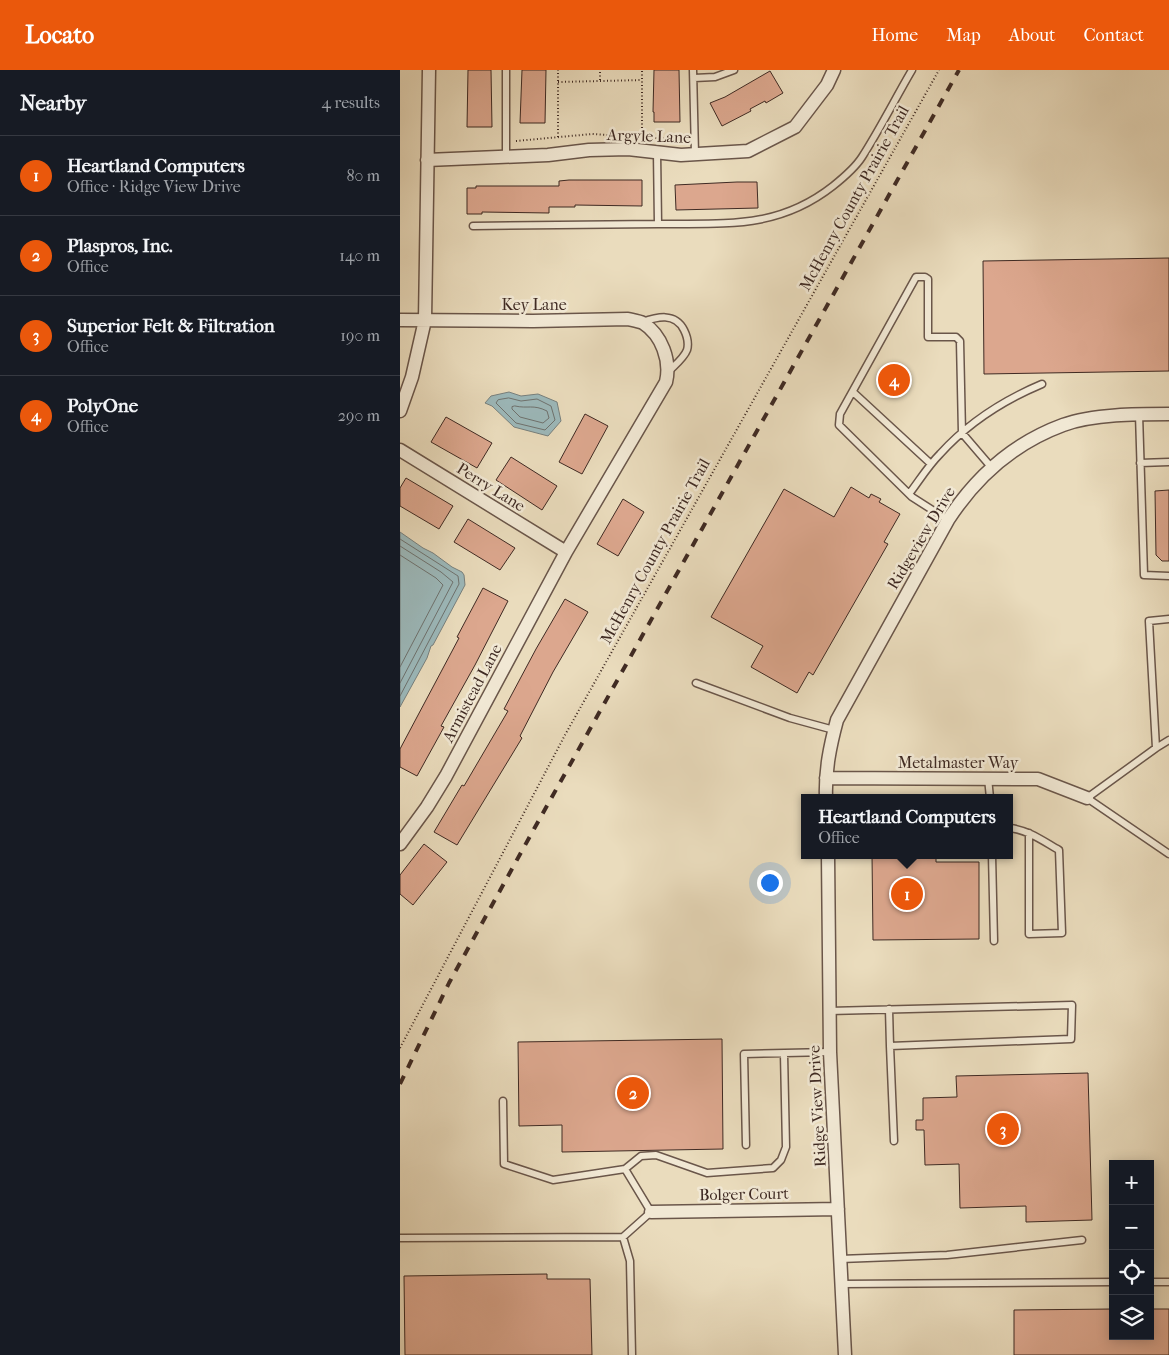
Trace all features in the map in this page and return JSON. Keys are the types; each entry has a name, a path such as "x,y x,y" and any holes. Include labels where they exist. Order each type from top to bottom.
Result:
{"street":[{"path":"400,411 412,377 425,320 429,70"},
{"name":"Argyle Lane","path":"427,160 548,155 590,150 628,149 681,155 748,151 795,127 827,85 834,70"},
{"name":"Key Lane","path":"400,320 534,321 628,319 642,322"},
{"path":"642,322 655,333 663,347 668,372"},
{"name":"Key Lane","path":"566,552 666,382 668,372"},
{"name":"Ridgeview Drive","path":"826,778 828,751 837,720 948,520 962,499 992,468 1024,444 1064,425 1102,417 1169,414"},
{"name":"Perry Lane","path":"400,450 566,552"},
{"name":"Armistead Lane","path":"400,844 446,776 566,552"},
{"path":"826,778 826,794"},
{"name":"Metalmaster Way","path":"826,778 1038,779 1087,798"},
{"name":"Ridge View Drive","path":"828,859 830,1052 845,1355"},
{"name":"Bolger Court","path":"651,1212 838,1209"}],"lane":[{"path":"506,70 506,157"},
{"path":"693,70 695,154"},
{"path":"694,78 714,77 734,70"},
{"path":"473,226 740,223 759,221 787,213 821,196 845,177 862,158 912,70"},
{"path":"657,152 658,224"},
{"path":"948,520 909,494 839,425 840,414 916,277 928,279 928,337 956,337 960,341 962,433 992,468"},
{"name":"Key Lane","path":"642,322 664,317 679,322 683,328 687,337 686,351 668,372"},
{"path":"909,494 939,454 962,433 1004,402 1042,384"},
{"path":"853,392 931,464"},
{"path":"1139,414 1144,575 1169,576"},
{"path":"1140,463 1169,462"},
{"path":"1156,748 1149,621 1169,618"},
{"path":"696,683 790,718 834,730"},
{"path":"1169,740 1087,798 1169,854"},
{"path":"988,778 990,794"},
{"path":"1013,828 1021,829 1029,833 1059,850 1062,933 1029,934 1029,833"},
{"path":"992,859 994,941"},
{"path":"829,1011 1072,1005 1071,1039 890,1046"},
{"path":"889,1010 894,1141"},
{"path":"746,1145 744,1054 830,1052"},
{"path":"503,1101 504,1164 553,1180 625,1169 641,1156 656,1155 707,1173 773,1168 781,1160 786,1147 784,1054"},
{"path":"401,1238 623,1237 651,1212 625,1169"},
{"path":"623,1237 630,1261 632,1355"},
{"path":"840,1259 947,1255 1082,1240"},
{"path":"842,1284 1109,1282"},
{"path":"1154,1282 1169,1282"}],"path":[{"path":"558,70 558,137"},
{"path":"600,70 600,80"},
{"path":"642,70 642,136"},
{"name":"McHenry County Prairie Trail","path":"400,1048 565,735 939,70"},
{"path":"558,82 642,80"}],"water":[{"path":"509,392 521,396 538,394 557,402 561,421 548,436 514,427 492,406 485,403 491,396"},
{"path":"400,532 462,572 465,585 400,707"}],"building":[{"path":"468,70 491,70 492,127 467,127"},
{"path":"522,70 546,70 545,123 520,123"},
{"path":"654,70 679,70 680,122 654,122"},
{"path":"770,71 783,93 766,103 765,101 750,109 751,111 722,126 710,103 725,97"},
{"path":"642,180 642,206 575,205 575,207 549,207 549,213 482,212 482,214 467,214 467,188 476,188 476,186 559,186 559,181"},
{"path":"757,182 758,208 676,210 675,185"},
{"path":"1169,258 1169,371 984,374 983,261"},
{"path":"585,414 608,426 582,474 559,462"},
{"path":"446,417 492,443 477,468 431,442"},
{"path":"511,457 557,486 542,510 496,480"},
{"path":"406,478 453,506 439,529 400,506 400,488"},
{"path":"851,487 869,498 871,494 881,499 879,502 900,514 884,542 888,544 813,675 809,672 797,693 751,667 763,646 711,617 784,489 834,517"},
{"path":"1169,490 1169,561 1162,561 1156,555 1155,491"},
{"path":"623,499 644,512 618,556 597,544"},
{"path":"468,519 515,548 500,570 454,542"},
{"path":"483,588 508,601 441,726 444,727 417,776 400,767 400,749 459,638 457,637"},
{"path":"565,599 588,612 553,672 520,736 522,738 457,845 434,832 462,785 464,786 508,711 504,709"},
{"path":"424,844 447,862 413,905 400,894 400,875"},
{"path":"872,859 936,859 936,862 979,862 979,939 873,940"},
{"path":"722,1039 723,1149 562,1152 562,1125 519,1126 518,1042"},
{"path":"1088,1073 1092,1220 1026,1222 1026,1206 960,1208 959,1164 925,1165 924,1130 916,1130 916,1120 923,1120 923,1098 957,1097 956,1076"},
{"path":"547,1274 547,1279 590,1279 592,1355 405,1355 404,1276"},
{"path":"1109,1309 1109,1340 1154,1340 1154,1309 1169,1309 1169,1355 1014,1355 1014,1310"}],"railway":[{"path":"400,1084 449,983 959,70"}],"place":[{"name":"PolyOne","path":"894,380"},
{"name":"Heartland Computers","path":"907,894"},
{"name":"Plaspros, Inc.","path":"633,1093"},
{"name":"Superior Felt & Filtration","path":"1003,1129"}]}
